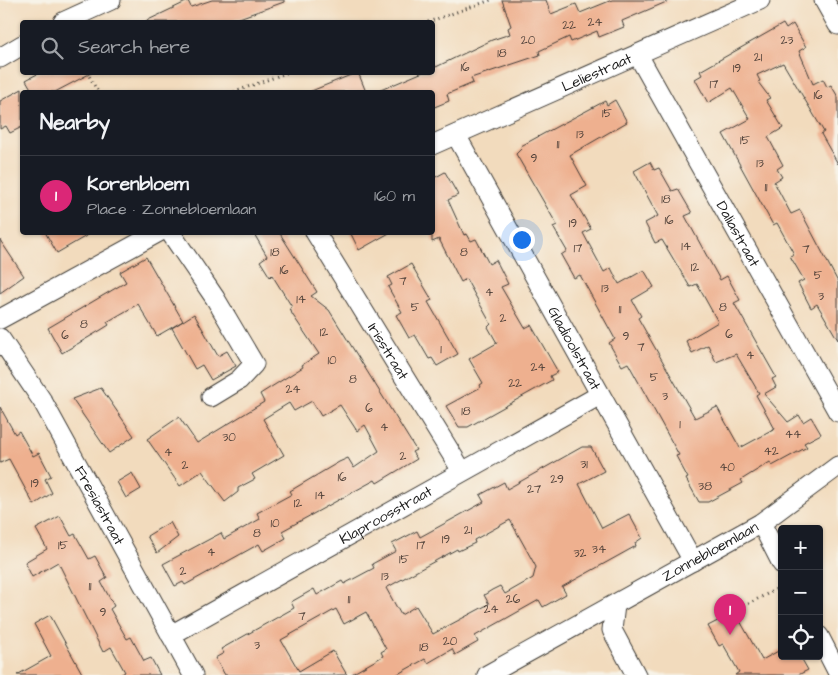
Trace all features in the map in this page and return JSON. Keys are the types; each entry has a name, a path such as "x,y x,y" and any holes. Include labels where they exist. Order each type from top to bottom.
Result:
{"street":[{"path":"67,20 111,0"},
{"name":"Leliestraat","path":"435,144 760,0"},
{"path":"824,0 838,25"},
{"path":"0,58 20,46"},
{"name":"Daliastraat","path":"638,55 838,412"},
{"name":"Gladioolstraat","path":"456,135 693,561"},
{"path":"0,319 154,235"},
{"path":"172,235 215,298 254,364 239,380 211,397"},
{"name":"Irisstraat","path":"317,235 462,472"},
{"name":"Fresiastraat","path":"0,338 43,402 193,675"},
{"name":"Klaproosstraat","path":"171,635 600,395"},
{"name":"Zonnebloemlaan","path":"486,675 761,523 838,466"},
{"path":"761,523 778,556"},
{"path":"615,605 612,630 636,675"},
{"path":"577,626 593,630 612,630"},
{"path":"823,644 838,673"}],"path":[{"path":"434,20 491,0"},
{"path":"89,75 97,90"},
{"path":"240,90 281,75"},
{"path":"734,611 778,588"}],"building":[{"path":"212,0 284,0 284,2 234,20 148,20 188,1 191,7"},
{"path":"502,0 546,0 551,14 576,4 580,13 612,0 671,0 622,21 624,27 599,37 597,31 571,42 569,37 539,51 540,55 471,78 473,83 447,94 449,101 435,107 435,90 381,90 416,75 435,75 435,66 436,67 492,40 510,34 508,28 511,26"},
{"path":"783,24 786,29 793,24 806,47 799,51 813,84 823,79 827,87 831,85 838,97 838,164 821,134 824,132 783,63 757,75 760,81 758,82 770,98 766,100 783,128 768,137 783,165 777,169 782,177 774,182 791,214 800,210 838,282 838,340 817,304 811,308 798,283 804,280 790,256 794,254 777,223 773,225 723,134 750,119 732,88 708,103 695,79 702,75 700,71"},
{"path":"35,75 87,75 59,90 32,90 26,80"},
{"path":"351,75 359,75 365,90 314,90"},
{"path":"20,90 20,128 10,133 6,126 0,129 0,101"},
{"path":"615,100 627,122 570,155 587,186 571,195 591,229 583,233 604,272 611,268 619,284 644,270 654,287 632,300 641,316 638,318 695,418 717,407 740,448 775,429 756,395 759,393 736,354 716,362 708,345 692,353 686,341 718,322 697,284 690,287 662,240 655,243 645,223 658,216 634,171 650,162 654,170 659,168 672,191 678,189 692,213 685,216 720,280 727,276 740,300 734,303 776,377 772,379 776,387 764,394 788,422 799,415 803,422 811,417 821,434 804,443 807,447 772,466 770,462 741,480 743,483 708,502 699,502 676,456 679,455 628,363 622,366 609,343 615,339 580,275 574,278 561,255 567,251 553,227 557,225 516,154 522,148 521,146 605,101 607,105"},
{"path":"445,172 458,195 448,200 464,235 467,234 471,241 476,239 489,264 496,260 508,284 501,287 525,328 531,325 558,372 550,376 552,380 468,427 459,427 446,406 481,387 480,385 483,383 469,359 497,343 488,327 491,324 466,279 461,282 439,239 432,242 432,235 435,235 435,176 436,177"},
{"path":"47,235 88,235 57,253"},
{"path":"255,235 281,235 317,292 311,296 329,310 416,450 412,452 417,459 377,483 375,480 282,531 286,538 263,551 259,544 185,585 183,582 175,586 163,564 221,533 224,539 260,519 257,513 292,494 290,491 339,462 348,458 354,468 379,451 365,425 357,431 340,405 321,416 312,401 294,411 289,403 263,419 284,455 252,474 255,479 238,488 238,492 225,502 202,471 180,486 147,439 179,417 197,443 264,402 260,394 303,367 302,365 319,354 292,314 290,308 292,307 272,275 270,277 260,261 267,256"},
{"path":"352,235 386,235 359,250"},
{"path":"0,240 24,276 0,293"},
{"path":"146,257 183,321 157,336 138,304 107,322 109,325 62,353 48,328 126,282 120,272"},
{"path":"411,264 432,300 428,302 458,354 437,366 432,358 429,359 415,335 409,338 396,315 402,312 388,287 392,285 388,277"},
{"path":"194,314 218,356 227,351 236,366 211,380 202,365 195,369 172,328"},
{"path":"101,388 134,436 109,453 72,399"},
{"path":"0,407 15,434 19,431 33,456 39,453 51,476 45,479 52,493 34,505 9,459 0,463"},
{"path":"582,447 591,447 604,471 579,484 602,528 629,514 642,538 635,543 636,546 562,587 566,594 543,607 539,600 475,636 478,642 455,655 452,649 428,663 425,659 396,675 350,675 383,656 381,652 386,649 366,612 344,624 336,609 281,640 299,671 333,651 347,675 225,675 215,658 224,653 221,649 294,608 291,602 314,589 317,595 342,581 344,584 374,568 372,564 396,551 392,544 417,531 420,537 484,502 480,495 504,482 507,489","holes":["510,520 536,567 533,578 505,594 500,586 492,590 484,595 489,604 433,634 416,606 401,615 386,588 457,549 458,551 475,543 474,540"]},
{"path":"132,473 141,489 126,498 117,482"},
{"path":"60,516 71,536 75,534 89,559 95,556 107,578 101,582 114,606 110,609 127,639 131,637 144,661 151,658 160,675 120,675 125,672 111,647 103,652 58,562 32,577 25,562 47,549 36,529"},
{"path":"170,522 178,537 157,553 147,536"},
{"path":"735,612 762,660 778,651 778,660 802,660 808,670 798,675 735,675 739,672 723,644 719,646 708,626"},
{"path":"50,615 83,675 17,675 51,656 34,624"}],"place":[{"name":"Korenbloem","path":"730,635"}]}
